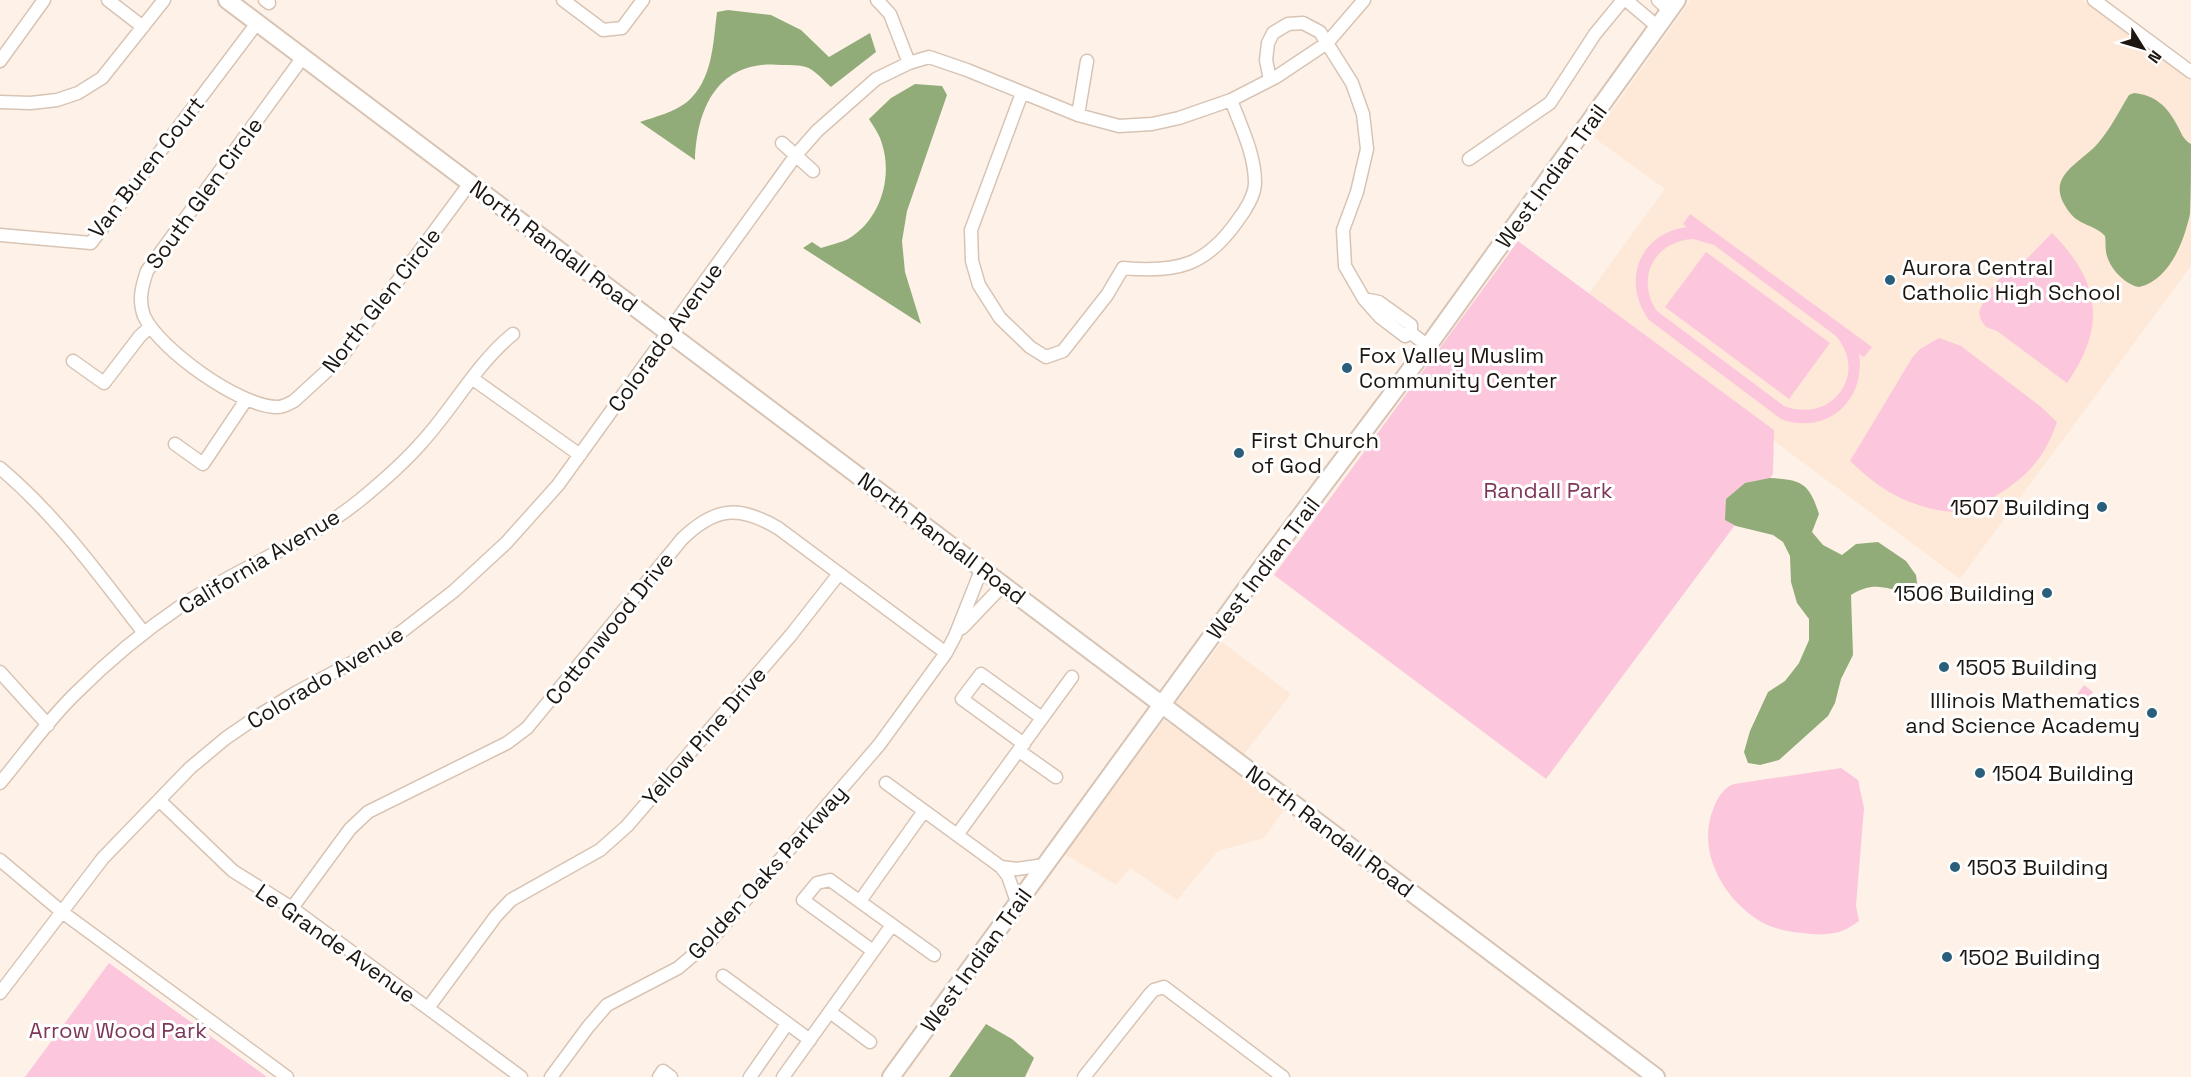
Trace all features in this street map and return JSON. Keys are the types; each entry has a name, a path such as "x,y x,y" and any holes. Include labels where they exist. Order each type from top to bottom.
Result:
{"main road":[{"name":"North Randall Road","path":"227,0 1656,1077"},
{"name":"West Indian Trail","path":"891,1077 1161,704 1428,346 1658,27 1668,4"}],"street":[{"path":"0,61 44,0"},
{"path":"108,0 143,27"},
{"path":"0,102 31,103 57,100 78,93 102,78 164,0"},
{"path":"563,0 603,30 622,28 643,0"},
{"path":"877,0 890,14 909,63"},
{"name":"Colorado Avenue","path":"0,993 103,858 190,768 226,738 297,692 383,646 454,591 506,543 558,485 670,333 777,179 817,131 876,79 909,63 929,57 967,70 1078,116 1119,126 1152,124 1179,118 1231,100 1270,80 1327,43 1364,0"},
{"path":"1469,159 1550,104 1595,34 1624,0 1658,27"},
{"path":"2094,0 2191,72"},
{"name":"Van Buren Court","path":"0,235 92,243 257,23"},
{"path":"1270,80 1266,60 1268,44 1273,33 1288,24 1303,24 1316,28 1352,83 1363,114 1367,149 1357,192 1343,230 1345,266 1364,299 1380,317 1405,336 1411,333 1428,346"},
{"name":"South Glen Circle","path":"246,400 215,383 172,350 150,327 140,302 142,286 147,271 303,57"},
{"path":"1078,116 1087,61"},
{"path":"1022,93 970,230 972,261 979,285 1000,318 1030,347 1046,357 1063,351 1107,295 1123,268 1151,271 1175,269 1201,258 1225,239 1244,213 1255,186 1254,159 1231,100"},
{"path":"782,143 813,171"},
{"name":"North Glen Circle","path":"246,400 277,407 286,406 312,386 340,359 471,183"},
{"path":"73,361 104,383 140,336 150,327"},
{"name":"California Avenue","path":"0,783 74,694 144,633 182,606 238,572 301,540 359,501 391,474 423,441 494,349 513,334"},
{"path":"473,379 580,455"},
{"path":"175,444 203,464 246,400"},
{"path":"0,468 24,488 58,523 144,633"},
{"name":"Cottonwood Drive","path":"291,908 350,829 368,812 507,743 526,728 682,539 698,524 716,514 731,512 754,516 778,528 946,653"},
{"name":"Golden Oaks Parkway","path":"551,1077 607,1005 678,968 711,940 879,745 946,653 982,568"},
{"name":"Yellow Pine Drive","path":"428,1008 496,916 517,896 600,850 627,826 790,635 838,574"},
{"name":"Golden Oaks Parkway","path":"955,636 1004,584"},
{"path":"0,672 48,725"},
{"path":"1042,718 981,674 962,699 1056,777"},
{"path":"957,835 1072,677"},
{"path":"886,783 1001,867 1008,876 1017,902"},
{"name":"Le Grande Avenue","path":"159,800 233,871 291,908 520,1077"},
{"path":"860,901 924,811"},
{"path":"0,860 62,912 287,1077"},
{"path":"1001,867 1017,869 1044,865"},
{"path":"873,951 803,900 817,883 830,880 934,955"},
{"path":"783,1077 892,925"},
{"path":"723,976 810,1040"},
{"path":"1088,1076 1150,993 1164,987 1283,1077"},
{"path":"830,1012 870,1042"},
{"path":"750,1077 787,1024"},
{"path":"659,1077 663,1071 671,1077"}],"shaded area":[{"name":"Aurora Central Catholic High School","path":"1691,0 2082,0 2191,81 2191,266 1960,579 1774,441 1774,430 1589,293 1665,189 1593,137"},
{"path":"728,10 771,15 801,30 829,57 870,33 876,52 831,87 812,70 797,65 761,65 743,70 728,78 707,104 701,121 695,160 640,122 676,109 696,93 707,72 713,48 717,12"},
{"path":"915,84 942,86 947,95 907,211 902,241 905,272 921,324 803,248 812,242 821,248 848,239 859,231 876,210 885,184 885,157 881,141 869,119 891,98"},
{"path":"2134,93 2148,96 2160,103 2169,112 2184,138 2191,144 2190,214 2184,236 2167,268 2150,283 2139,287 2124,280 2115,271 2107,256 2105,236 2070,213 2062,200 2060,190 2061,180 2066,172 2099,142 2129,95"},
{"path":"1770,478 1797,482 1808,490 1819,514 1812,532 1823,545 1842,555 1856,544 1878,542 1906,561 1916,575 1918,590 1909,594 1873,587 1851,595 1853,655 1841,679 1835,703 1828,716 1779,760 1760,765 1748,763 1744,752 1750,731 1768,692 1785,681 1799,663 1809,640 1809,619 1797,603 1791,582 1790,556 1783,542 1773,535 1736,526 1725,520 1726,499 1745,483"},
{"path":"1222,642 1291,694 1241,758 1173,707"},
{"path":"1164,720 1285,808 1264,838 1218,851 1177,900 1130,868 1116,885 1065,854"},
{"path":"986,1024 1012,1039 1034,1058 1025,1077 949,1077"}],"green space":[{"path":"1690,214 1872,347 1864,357 1859,354 1860,371 1856,386 1850,399 1840,410 1828,418 1814,422 1798,423 1781,419 1649,320 1636,290 1636,275 1640,262 1646,249 1657,239 1670,231 1687,227 1683,224","holes":["1693,239 1714,245 1836,336 1845,351 1848,366 1846,380 1840,392 1830,402 1817,408 1801,410 1784,406 1657,311 1651,299 1648,275 1659,254 1679,241"]},
{"path":"2052,233 2080,269 2088,287 2092,305 2092,323 2088,342 2080,362 2067,383 1997,331 1986,327 1979,312 1987,293 2001,277 2010,276"},
{"name":"Randall Park","path":"1518,241 1774,430 1773,474 1546,779 1274,575"},
{"path":"1706,252 1830,343 1789,399 1665,307"},
{"path":"1939,338 1961,346 2040,406 2057,422 2043,452 2023,476 1989,500 1956,512 1928,508 1905,500 1877,484 1850,461 1912,358 1920,349"},
{"path":"2084,685 2093,692 2079,711 2070,704"},
{"path":"1841,768 1858,780 1864,808 1856,906 1859,921 1842,931 1830,934 1787,931 1763,923 1736,902 1725,888 1711,857 1708,841 1709,824 1717,800 1730,785"},
{"name":"Arrow Wood Park","path":"109,963 267,1077 25,1077"}],"place":[{"name":"Aurora Central Catholic High School","path":"1890,280"},
{"name":"Fox Valley Muslim Community Center","path":"1347,368"},
{"name":"First Church of God","path":"1239,453"},
{"name":"1507 Building","path":"2102,507"},
{"name":"1506 Building","path":"2047,593"},
{"name":"1505 Building","path":"1944,667"},
{"name":"Illinois Mathematics and Science Academy","path":"2152,713"},
{"name":"1504 Building","path":"1980,773"},
{"name":"1503 Building","path":"1955,867"},
{"name":"1502 Building","path":"1947,957"}]}
